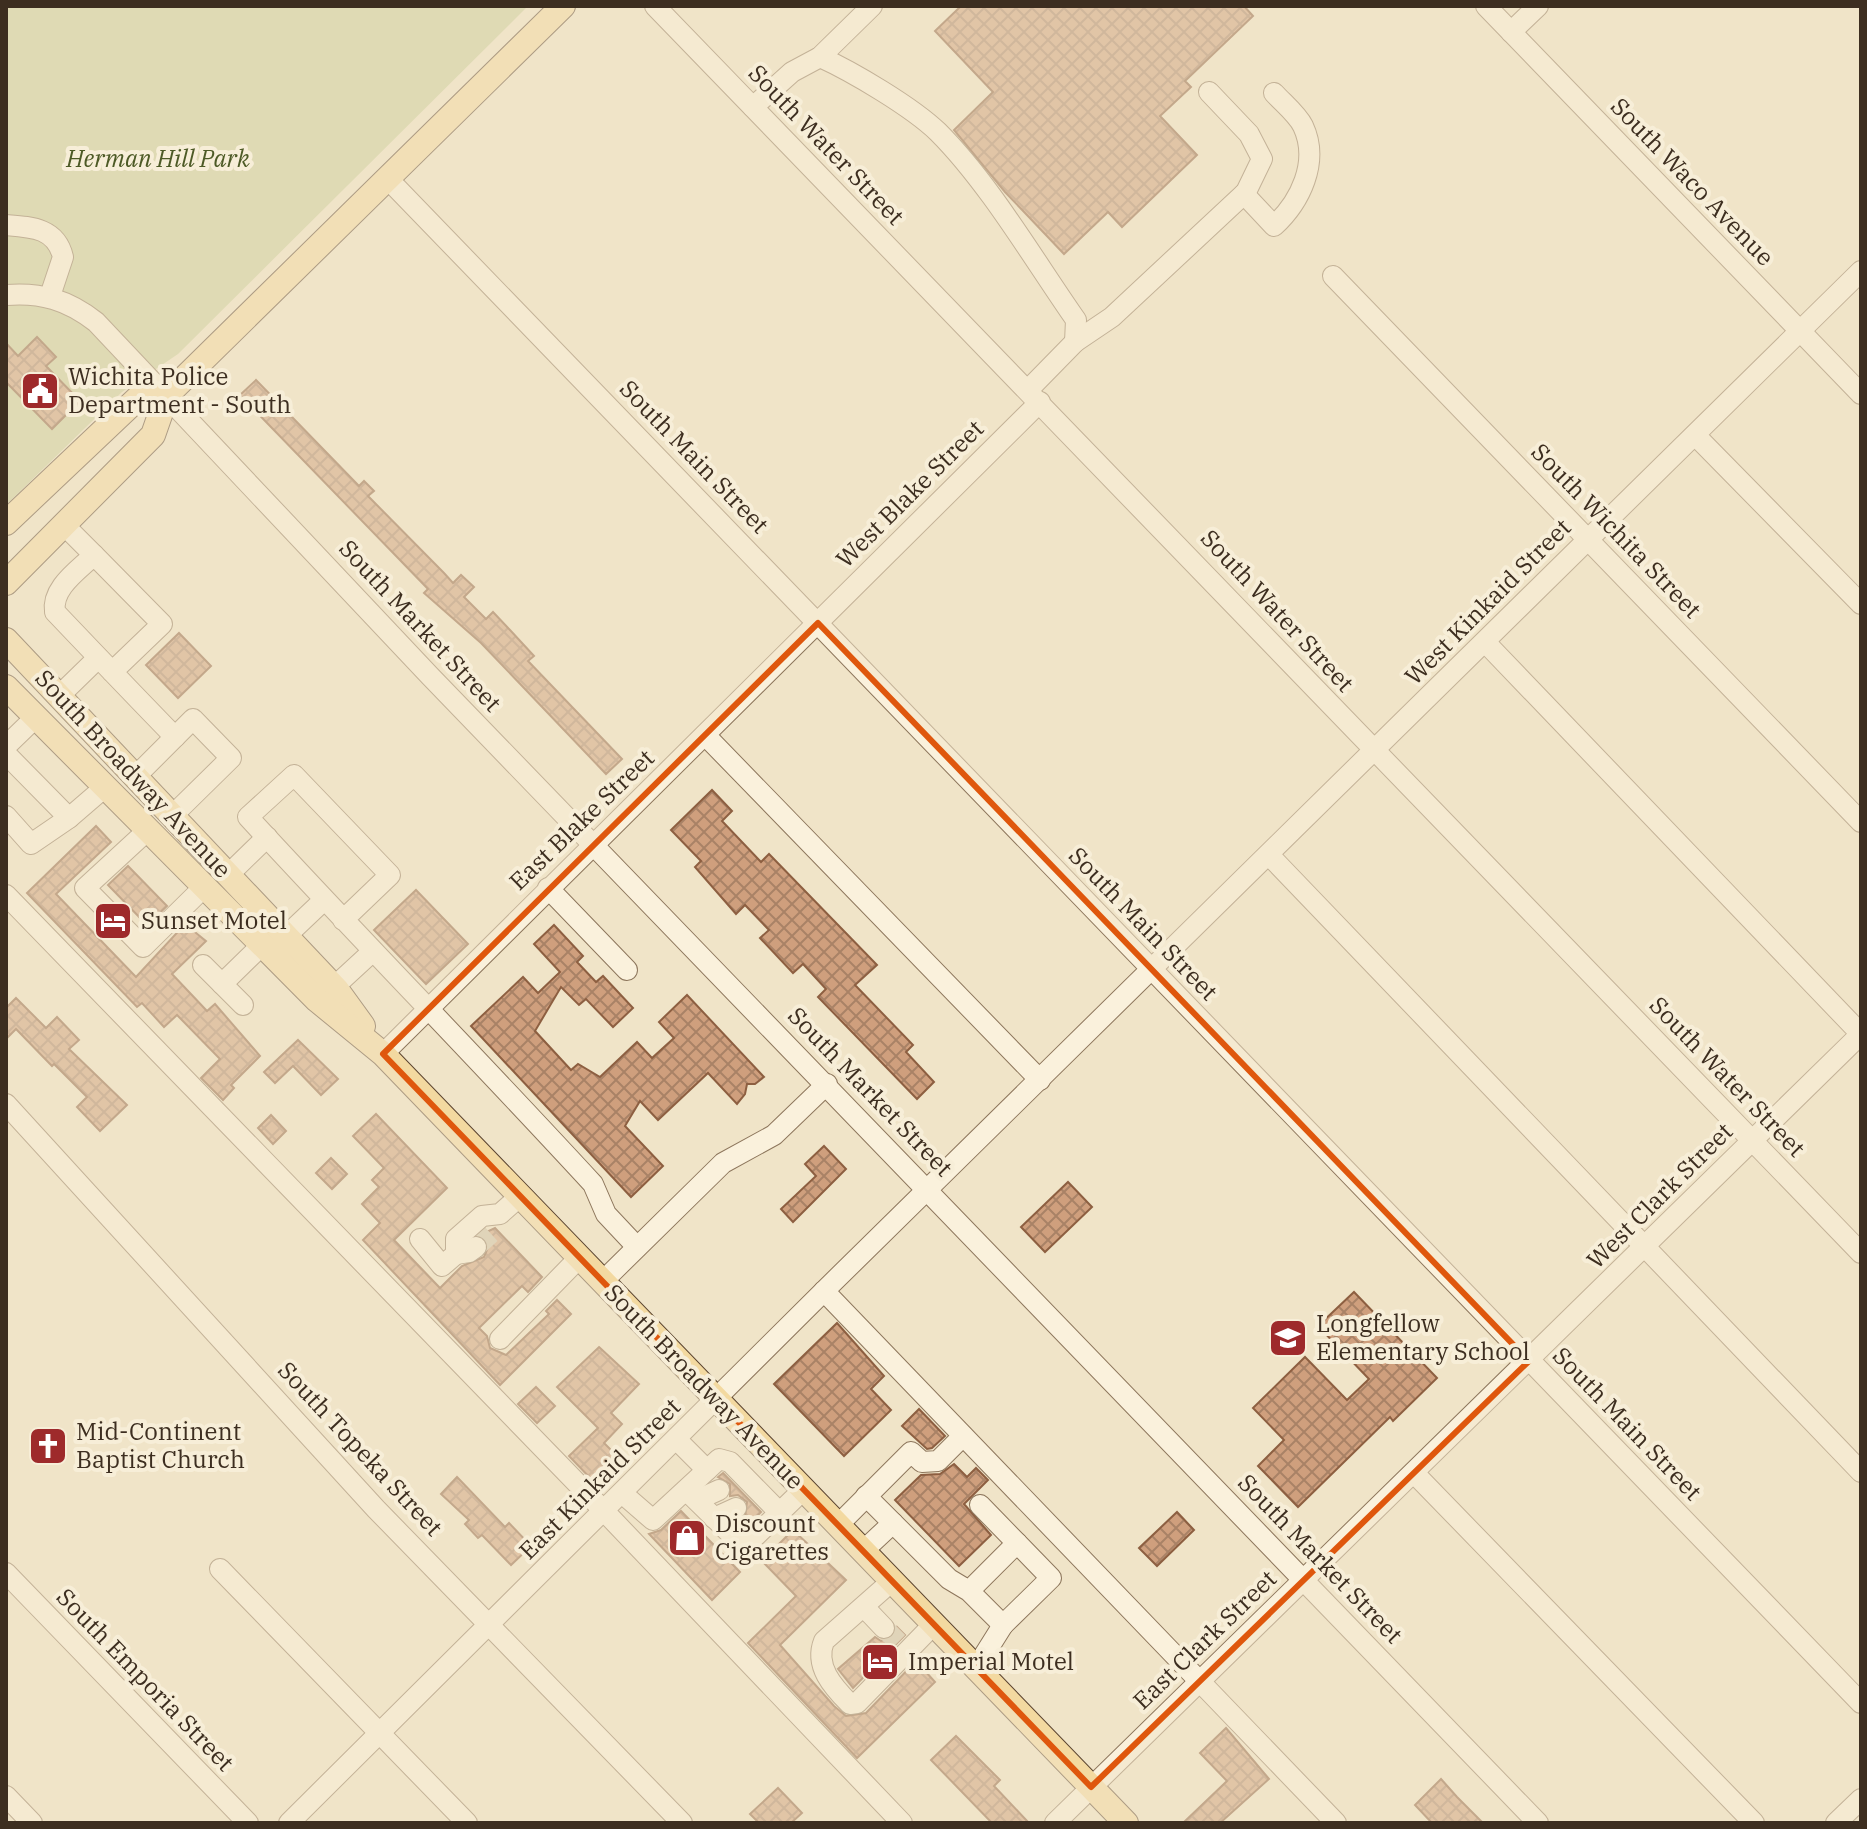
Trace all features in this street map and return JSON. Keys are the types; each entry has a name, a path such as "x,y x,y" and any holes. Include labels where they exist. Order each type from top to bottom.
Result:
{"main road":[{"path":"6,583 153,435 167,395 563,6"},
{"path":"6,523 138,398 167,395"},
{"name":"South Broadway Avenue","path":"6,640 334,987 383,1054"},
{"name":"South Broadway Avenue","path":"6,687 317,1000 383,1054 1126,1823"}],"street":[{"name":"South Water Street","path":"655,6 1861,1253"},
{"path":"753,107 792,72 820,57 872,6"},
{"name":"South Waco Avenue","path":"1486,6 1861,394"},
{"path":"1511,32 1538,6"},
{"path":"820,57 845,68 936,130 961,157 1076,320 1075,342"},
{"path":"1209,92 1249,134 1262,159 1244,194 1274,226 1295,208 1304,185 1309,150 1302,125 1274,93"},
{"name":"South Main Street","path":"388,179 1861,1703"},
{"name":"West Blake Street","path":"818,623 1034,396 1075,342 1112,317 1244,194"},
{"path":"6,225 48,232 56,238 63,257 50,296 6,295"},
{"name":"West Kinkaid Street","path":"1152,970 1861,271"},
{"name":"South Wichita Street","path":"1333,276 1861,822"},
{"name":"South Market Street","path":"50,296 78,308 96,322 594,845 1538,1823"},
{"path":"1695,435 1861,604"},
{"path":"59,696 162,624 64,525"},
{"path":"94,555 60,588 53,602 55,612 175,737"},
{"name":"East Blake Street","path":"383,1054 818,623"},
{"path":"1485,642 1861,1034"},
{"path":"6,746 36,717"},
{"path":"135,777 193,719 231,758 172,816"},
{"path":"705,735 1040,1080"},
{"path":"6,754 69,818"},
{"path":"343,920 390,875 294,775 248,817 324,900 427,1011 593,1184 606,1214 637,1247"},
{"path":"6,816 31,844 69,818 105,787"},
{"path":"148,830 85,888 143,947 204,887"},
{"path":"228,875 267,837"},
{"path":"1269,855 1861,1472"},
{"path":"548,888 627,970"},
{"path":"6,895 902,1823"},
{"path":"286,936 324,900"},
{"path":"222,984 262,945"},
{"path":"334,987 372,952"},
{"path":"203,965 243,1005"},
{"name":"East Kinkaid Street","path":"289,1823 1152,970"},
{"name":"West Clark Street","path":"1529,1361 1861,1034"},
{"path":"602,1282 723,1163 774,1135 827,1084"},
{"name":"South Topeka Street","path":"6,1104 376,1509 682,1823"},
{"path":"420,1239 442,1266 466,1250 456,1239 482,1216 498,1222 519,1197"},
{"path":"500,1339 579,1258"},
{"path":"824,1291 1336,1823"},
{"name":"East Clark Street","path":"1055,1823 1529,1361"},
{"path":"838,1525 911,1452 922,1462 938,1461 963,1436"},
{"path":"677,1440 707,1470"},
{"path":"692,1495 707,1470 719,1459 730,1462 742,1480 780,1513"},
{"path":"1414,1473 1754,1823"},
{"path":"692,1495 744,1547 804,1489"},
{"path":"623,1494 653,1520 692,1495 719,1490"},
{"path":"866,1496 949,1579 969,1591 1003,1625"},
{"path":"976,1668 1003,1625 1051,1578 980,1505"},
{"path":"714,1518 736,1508"},
{"path":"863,1551 893,1523"},
{"path":"969,1591 1017,1543"},
{"path":"220,1569 467,1823"},
{"name":"South Emporia Street","path":"6,1573 248,1823"},
{"path":"892,1581 824,1641 819,1653 825,1672 839,1693 850,1704 857,1703 904,1648 934,1624"},
{"path":"864,1607 884,1628"},
{"path":"6,1796 32,1823"},
{"path":"1836,1823 1861,1799"}],"highlighted area":[{"path":"818,623 1529,1361 1091,1787 383,1054"}],"green space":[{"name":"Herman Hill Park","path":"6,6 528,6 178,354 122,392 6,505"}],"building":[{"path":"961,6 1244,6 1253,16 1185,81 1191,87 1160,116 1197,155 1122,227 1108,212 1064,254 1005,192 954,130 993,92 935,31"},
{"path":"37,337 56,357 46,366 80,401 52,429 6,382 6,343 18,356"},
{"path":"256,380 359,486 364,481 374,491 368,496 453,583 461,575 474,587 464,597 486,619 493,612 534,656 528,661 622,759 606,774 481,643 424,593 428,589 240,395"},
{"path":"179,633 211,666 178,698 146,665"},
{"path":"712,790 732,811 722,821 761,862 769,854 877,965 855,985 913,1045 906,1052 934,1082 917,1099 818,997 826,989 803,964 793,973 760,938 769,930 745,905 736,914 695,867 701,861 671,830"},
{"path":"96,826 111,842 56,894 136,977 185,924 206,941 172,974 207,1011 215,1004 260,1056 231,1085 234,1088 223,1100 201,1078 220,1059 177,1015 164,1027 142,1003 137,1007 27,893"},
{"path":"128,866 167,906 147,925 108,885"},
{"path":"416,890 468,944 426,984 374,930"},
{"path":"554,925 583,956 577,962 596,982 603,976 633,1008 613,1027 586,999 579,1005 561,987 535,1031 571,1070 578,1064 600,1077 637,1042 652,1058 674,1038 659,1022 687,995 764,1077 755,1084 747,1084 745,1094 737,1104 708,1073 658,1120 640,1101 625,1126 663,1166 631,1197 471,1026 523,977 538,993 560,972 534,944"},
{"path":"16,998 46,1028 57,1017 79,1040 69,1049 127,1105 100,1131 77,1107 87,1097 54,1064 52,1066 16,1029 6,1039 6,1008"},
{"path":"298,1040 338,1079 321,1095 293,1066 275,1083 264,1072"},
{"path":"376,1114 447,1188 394,1240 440,1288 462,1266 484,1257 489,1245 480,1235 495,1228 542,1277 528,1292 522,1286 479,1328 487,1336 490,1348 506,1355 549,1314 546,1311 557,1300 571,1314 500,1385 363,1240 380,1223 362,1204 379,1187 372,1180 384,1168 353,1136"},
{"path":"271,1115 286,1131 273,1144 258,1128"},
{"path":"824,1146 846,1169 793,1222 781,1209 816,1176 805,1164"},
{"path":"331,1158 347,1174 332,1189 316,1173"},
{"path":"1068,1182 1092,1207 1045,1252 1021,1227"},
{"path":"1354,1292 1437,1378 1393,1421 1390,1417 1298,1507 1258,1466 1284,1440 1253,1408 1305,1357 1347,1400 1369,1379 1318,1326"},
{"path":"837,1323 884,1376 871,1389 891,1410 844,1456 774,1384"},
{"path":"599,1347 639,1384 611,1413 622,1424 604,1443 619,1458 595,1483 569,1456 598,1428 557,1387"},
{"path":"536,1387 555,1406 537,1423 518,1404"},
{"path":"919,1409 945,1436 932,1448 927,1449 902,1426"},
{"path":"954,1464 967,1477 976,1468 988,1480 964,1504 991,1535 959,1566 895,1500 921,1475 940,1474"},
{"path":"723,1473 761,1512 750,1523 745,1517 747,1502 738,1495 730,1496 730,1484 718,1477"},
{"path":"457,1477 505,1527 509,1523 531,1546 511,1565 482,1535 478,1538 465,1524 469,1520 441,1494"},
{"path":"681,1511 740,1572 712,1600 649,1534 661,1530"},
{"path":"1177,1512 1194,1530 1157,1566 1139,1548"},
{"path":"793,1530 846,1580 780,1645 834,1706 846,1716 866,1713 916,1661 935,1682 857,1758 748,1643 796,1596 762,1561"},
{"path":"897,1627 905,1635 853,1688 838,1669 875,1637 881,1641 892,1638"},
{"path":"1226,1728 1269,1779 1220,1823 1183,1823 1227,1781 1200,1753"},
{"path":"956,1736 1000,1780 994,1786 1029,1823 992,1823 931,1760"},
{"path":"1441,1779 1483,1823 1432,1823 1415,1805"},
{"path":"778,1788 802,1813 791,1823 759,1823 750,1814"}],"tunnel":[{"path":"476,1247 496,1229"},
{"path":"884,1628 901,1645"}],"place":[{"name":"Wichita Police Department - South","path":"40,391"},
{"name":"Sunset Motel","path":"113,921"},
{"name":"Longfellow Elementary School","path":"1288,1338"},
{"name":"Mid-Continent Baptist Church","path":"48,1446"},
{"name":"Discount Cigarettes","path":"687,1538"},
{"name":"Imperial Motel","path":"880,1662"}]}
